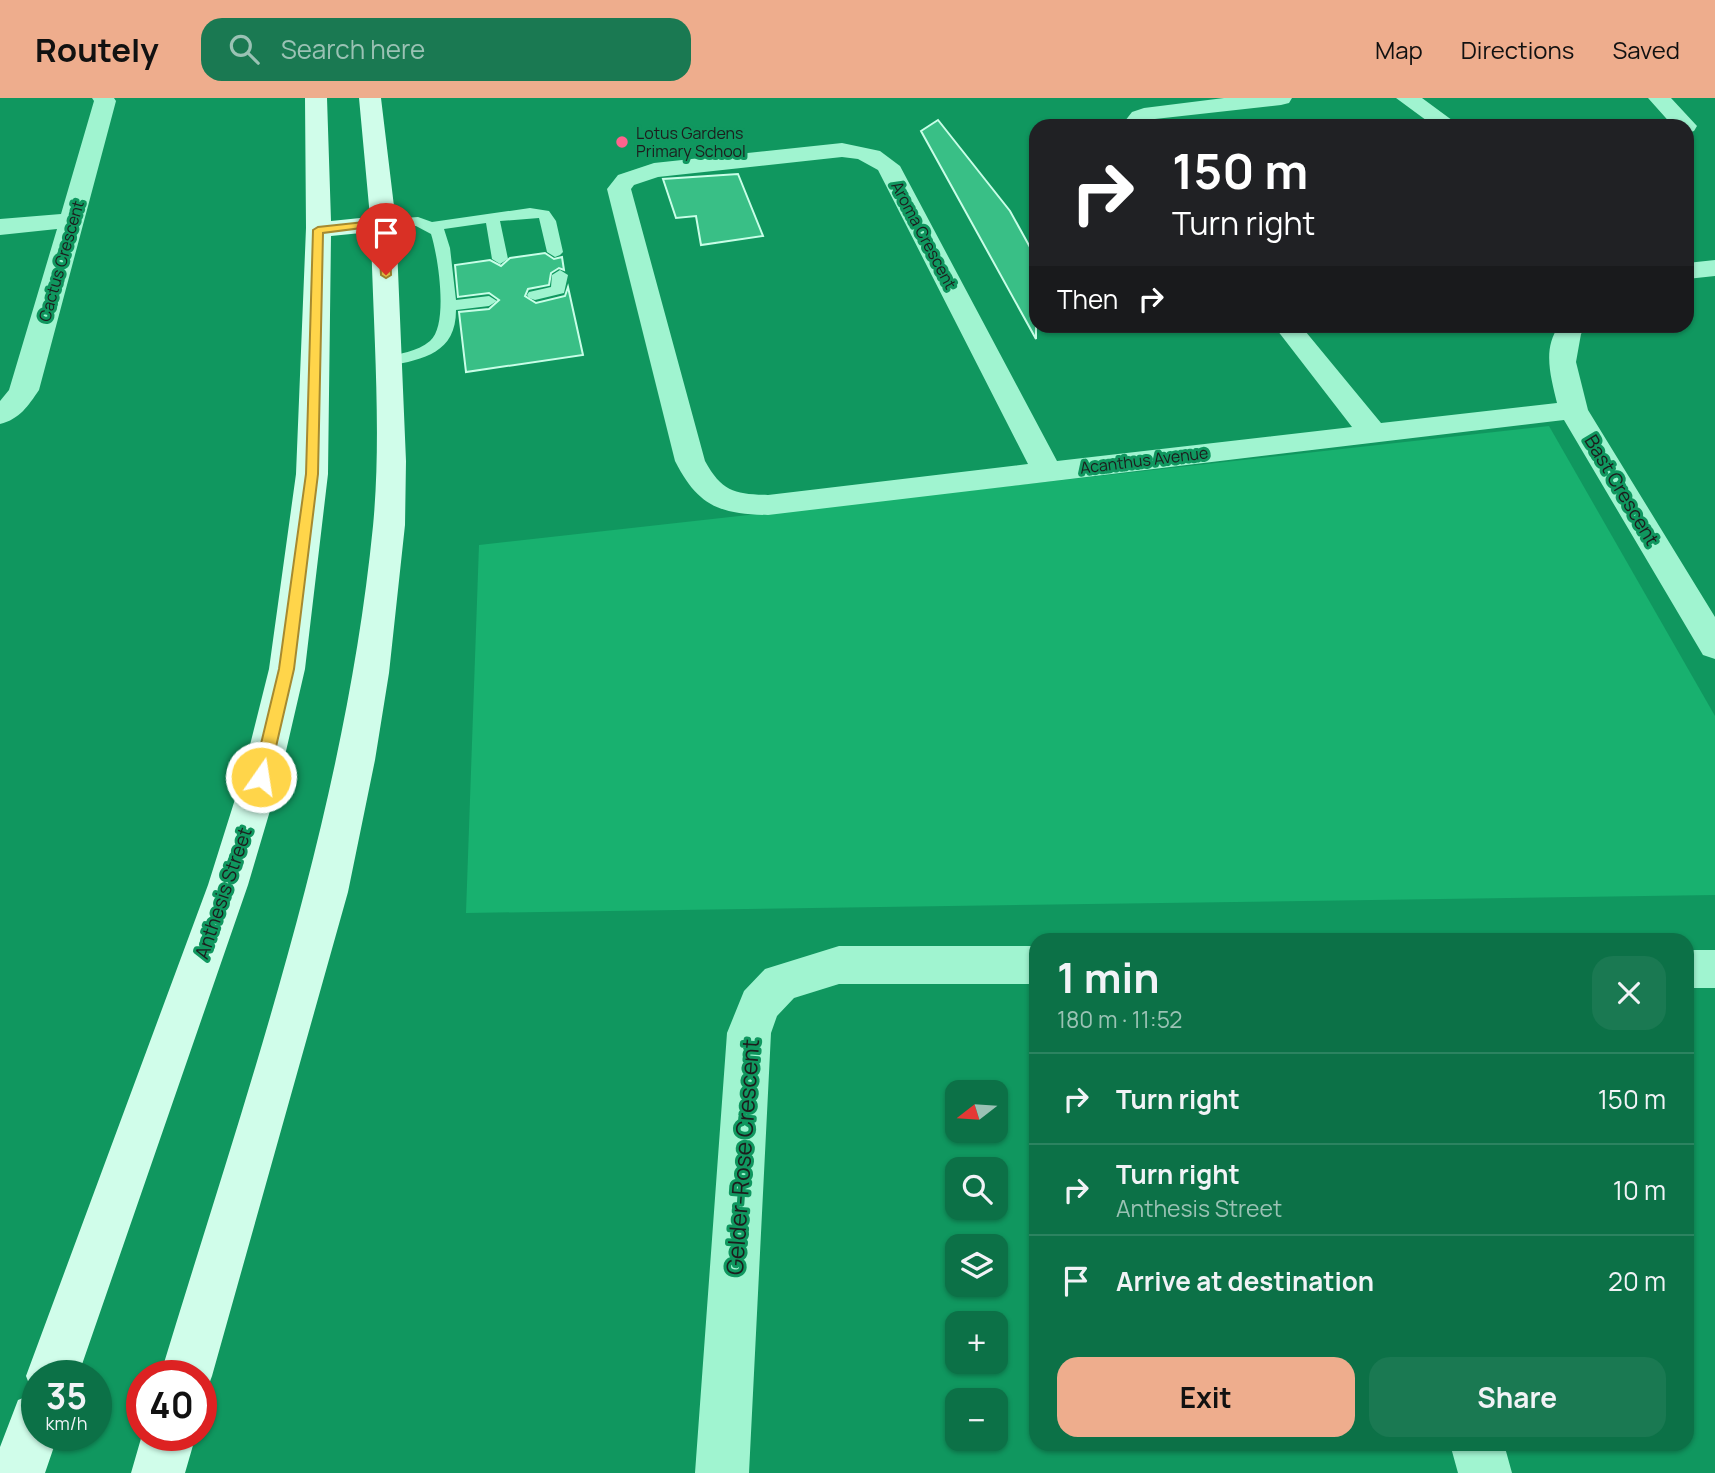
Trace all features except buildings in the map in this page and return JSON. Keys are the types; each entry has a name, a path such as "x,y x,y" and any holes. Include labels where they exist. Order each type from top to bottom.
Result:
{"street":[{"name":"Cactus Crescent","path":"0,415 14,405 24,390 105,101 103,98"},
{"name":"Anthesis Street","path":"58,1360 228,885 261,777 286,669 312,474 318,230 316,98"},
{"path":"191,1360 327,892 372,673 389,525 389,361 383,223 370,98"},
{"path":"1138,119 1152,113 1281,98"},
{"path":"1407,98 1438,119"},
{"path":"1659,98 1681,119"},
{"name":"Aroma Crescent","path":"716,498 699,481 690,461 619,189 626,180 654,170 816,152 863,151 878,157 888,166 1047,471"},
{"path":"0,227 72,220"},
{"path":"318,230 383,223"},
{"path":"1694,270 1715,268"},
{"path":"1293,333 1374,434"},
{"name":"Bast Crescent","path":"1568,333 1562,362 1573,410 1713,641"},
{"name":"Acanthus Avenue","path":"716,498 734,504 768,505 1573,410"},
{"name":"Gelder-Rose Crescent","path":"722,1473 749,1033 759,1005 780,983 839,965 1029,965"},
{"path":"1694,969 1715,969"},
{"path":"18,1473 26,1451"},
{"path":"158,1473 164,1451"},
{"path":"1479,1451 1485,1473"}],"lane":[{"path":"383,223 418,221 433,226 530,212 544,214 549,221 555,252"},
{"path":"492,218 500,259"},
{"path":"389,361 412,357 432,348 444,337 449,324 441,238 433,226"},
{"path":"536,295 558,290 560,275"},
{"path":"449,306 489,301"}],"green space":[{"path":"1549,426 1715,716 1715,895 466,913 479,545"}],"place":[{"name":"Lotus Gardens Primary School","path":"622,142"}],"route":[{"path":"261,777 286,669 312,474 318,230 383,223 386,275"}]}
